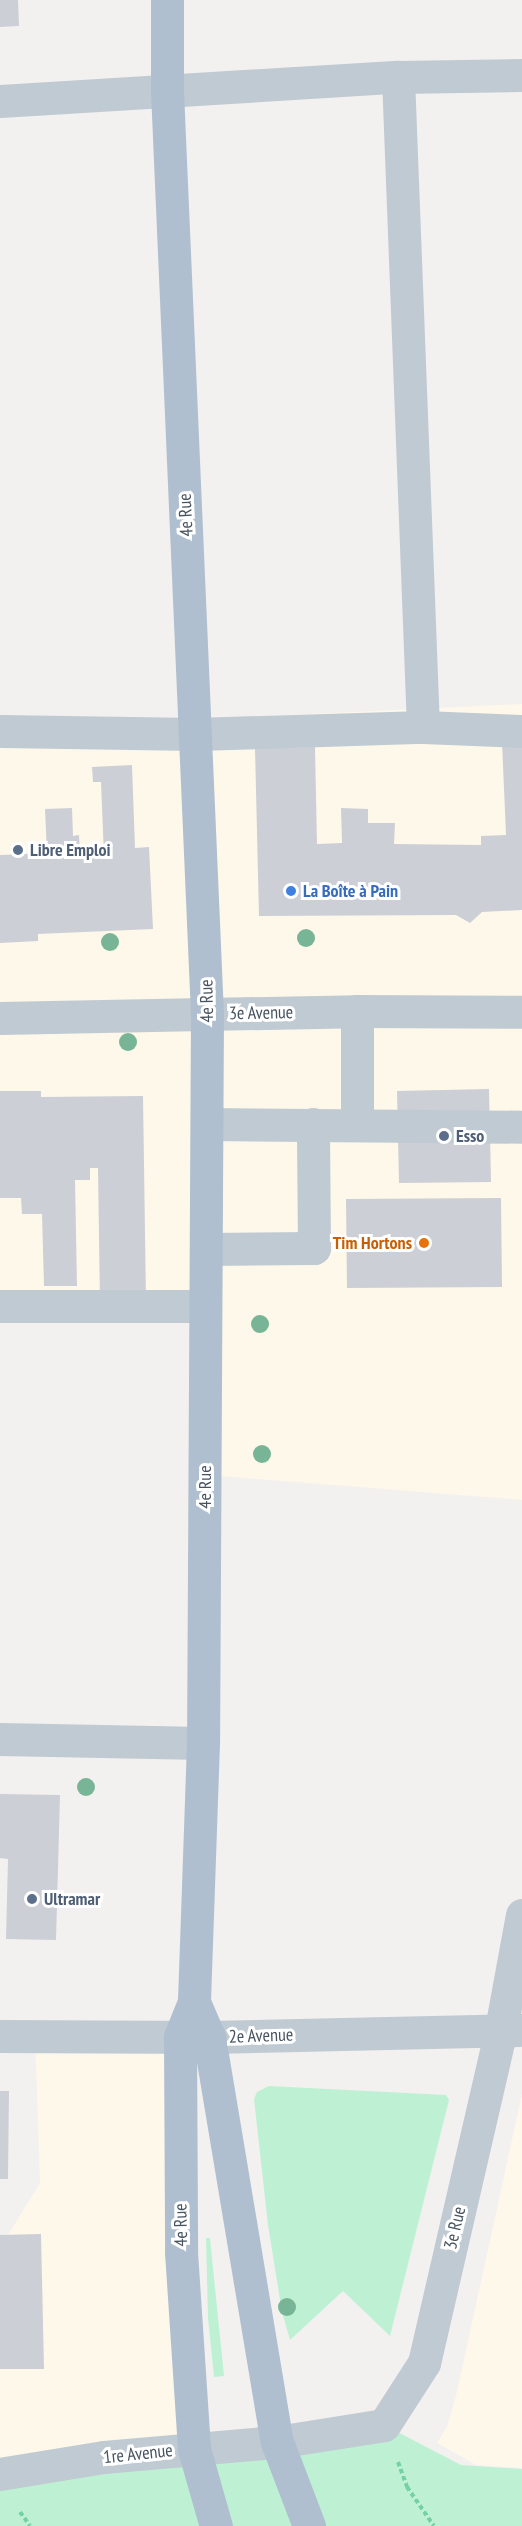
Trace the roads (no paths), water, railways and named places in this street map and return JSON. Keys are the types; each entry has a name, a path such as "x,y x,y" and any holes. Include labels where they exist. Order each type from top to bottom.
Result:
{"main road":[{"name":"4e Rue","path":"167,0 167,91 207,1014 203,1743 194,2002 195,2037 182,2252 194,2449 216,2526"},
{"path":"195,2037 277,2442 309,2526"}],"street":[{"path":"0,101 398,76 522,75"},
{"path":"398,76 423,727"},
{"path":"0,731 196,734 423,727 522,731"},
{"path":"357,1011 357,1125"},
{"name":"3e Avenue","path":"0,1018 357,1011 522,1012"},
{"path":"207,1124 522,1127"},
{"path":"206,1249 314,1248 313,1124"},
{"path":"0,1306 205,1306"},
{"path":"0,1739 203,1743"},
{"name":"3e Rue","path":"277,2442 384,2426 424,2363 511,2030 522,1915"},
{"name":"2e Avenue","path":"0,2037 195,2037 511,2030"},
{"name":"1re Avenue","path":"0,2474 104,2457 277,2442"}],"place":[{"name":"Libre Emploi","path":"18,850"},
{"name":"La Boîte à Pain","path":"291,891"},
{"name":"Esso","path":"444,1136"},
{"name":"Tim Hortons","path":"424,1243"},
{"name":"Ultramar","path":"32,1899"}]}
